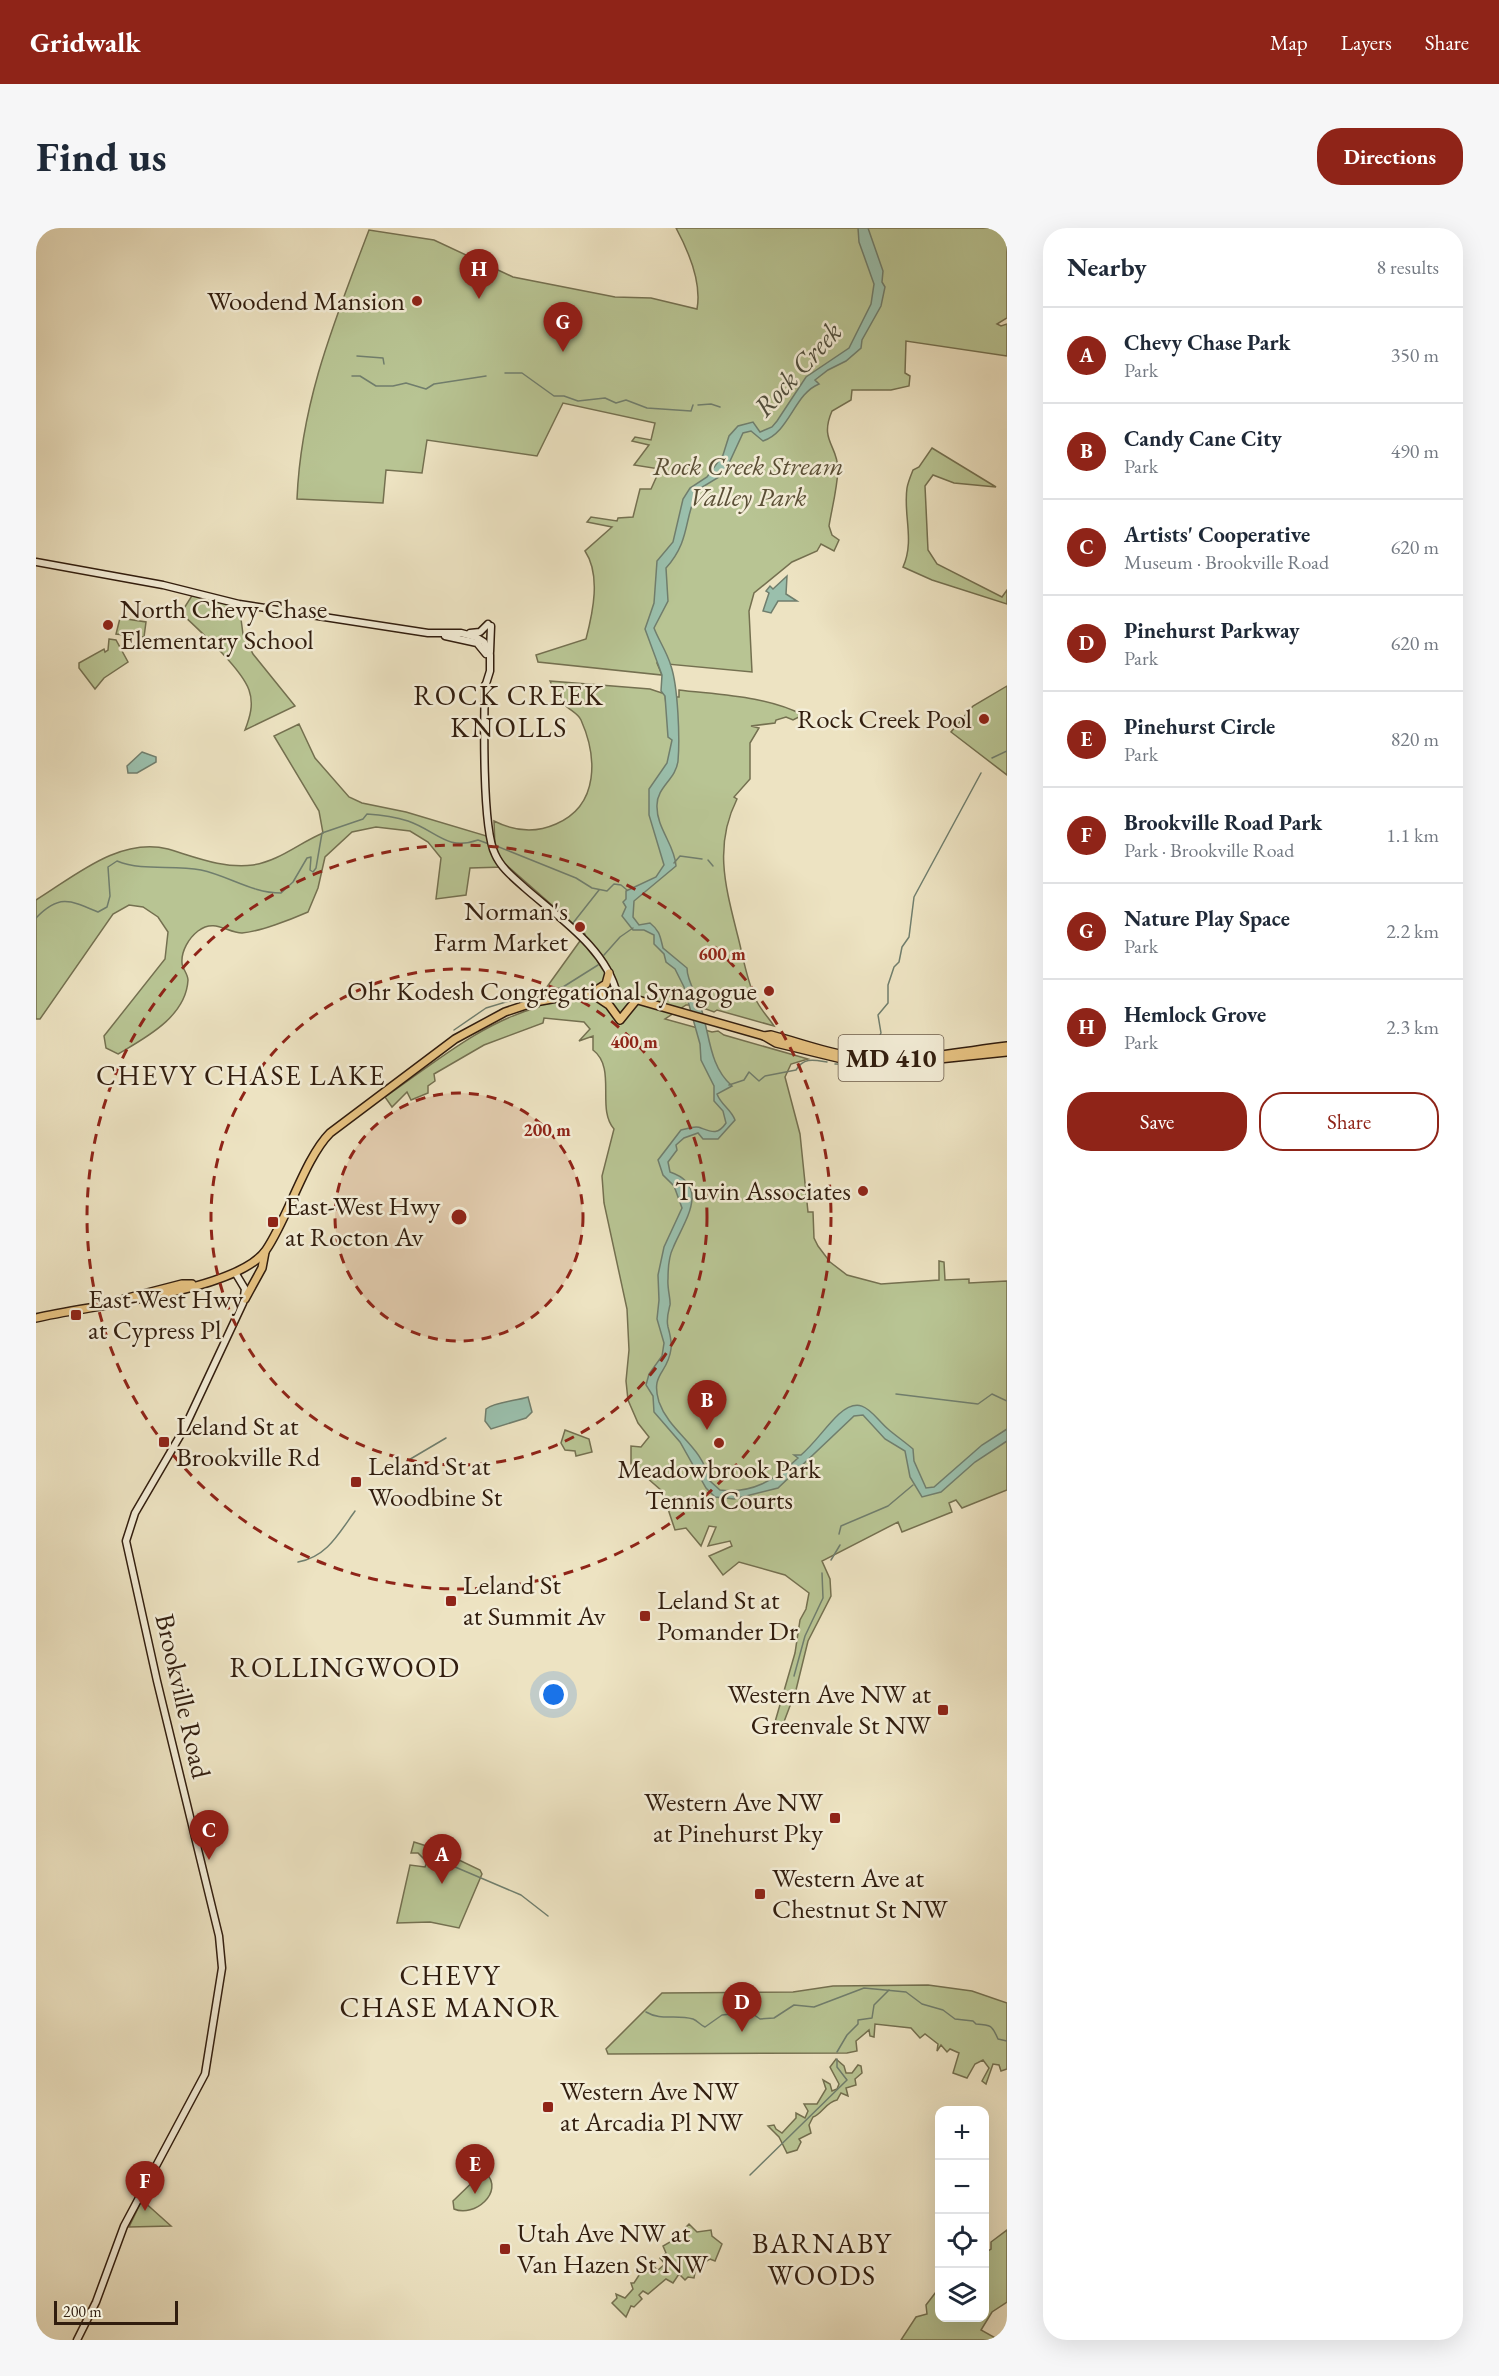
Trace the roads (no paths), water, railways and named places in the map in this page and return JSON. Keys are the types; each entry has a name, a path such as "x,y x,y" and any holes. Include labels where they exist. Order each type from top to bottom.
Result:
{"main road":[{"path":"36,562 163,585 232,603 440,634 481,643"},
{"path":"440,634 477,633 489,625 490,671 485,687"},
{"path":"461,633 481,643 490,655"},
{"path":"481,643 487,657 485,687 490,842 493,850 510,874 584,940 609,973 618,994"},
{"path":"609,973 606,984 591,993 609,1005 620,1020 637,999"},
{"name":"MD 410","path":"36,1318 182,1284 195,1284 236,1274 248,1267 266,1251 325,1137 353,1113 480,1023 535,1002 591,993 618,994 764,1036 770,1041 810,1052 867,1062 921,1061 1007,1052"},
{"name":"MD 410","path":"764,1036 771,1035 850,1056 875,1058 1007,1046"},
{"path":"245,1299 262,1268 266,1251"},
{"path":"236,1274 245,1289 245,1299"},
{"name":"Brookville Road","path":"77,2340 96,2302 124,2226 203,2078 213,2030 222,1968 219,1936 157,1681 126,1537 135,1513 184,1429 245,1299"}],"waterway":[{"path":"560,325 566,326"},
{"path":"357,356 383,358 384,364"},
{"path":"505,373 522,373 554,396 564,396 578,401 605,398 616,403 626,400 647,408 691,411 693,405"},
{"path":"352,376 360,376 376,386 406,383 426,389 434,384 486,376"},
{"path":"698,405 711,404 720,407"},
{"path":"992,758 1007,751"},
{"path":"870,1054 881,1033 878,1015 888,1003 888,985 894,967 899,962 902,947 909,937 914,897 981,773"},
{"path":"36,918 58,902 72,902 98,912 107,907 110,896 108,867 117,861 138,866 201,870 260,890 281,893 293,882 307,858 311,857 310,870 313,872 316,868 322,833 363,819 367,814 408,821 449,841 467,843 478,840 489,844"},
{"path":"494,845 576,878 592,888 607,891 614,884 621,885 627,890"},
{"path":"674,863 680,856 702,859"},
{"path":"708,860 713,866"},
{"path":"573,923 599,890"},
{"path":"604,955 620,937 633,928"},
{"path":"543,993 563,987 598,965"},
{"path":"454,1030 486,1008 536,993"},
{"path":"729,1085 744,1080 749,1072 759,1081 765,1076 796,1070 806,1061 827,1062"},
{"path":"835,1064 863,1065"},
{"path":"896,1394 978,1404 992,1394 1007,1401"},
{"path":"407,1461 446,1438"},
{"path":"839,1534 841,1526 888,1506 913,1485"},
{"path":"298,1562 317,1555 325,1549 355,1511"},
{"path":"831,1560 840,1545"},
{"path":"794,1676 805,1636 823,1598 822,1573"},
{"path":"434,1858 521,1895 548,1916"},
{"path":"646,2012 657,2016 693,2019 705,2027 722,2015 750,2012 760,2019 774,2018 794,2005 814,2007 864,1988 906,1992 922,2004 943,2010 955,2019 973,2021 976,2024 990,2027 998,2039 1007,2041"},
{"path":"837,2052 847,2035 858,2024 858,2020 872,2018 874,2005 889,1990"},
{"path":"750,2175 847,2080 837,2067 837,2059"}],"place":[{"name":"Hemlock Grove","path":"479,299"},
{"name":"Woodend Mansion","path":"417,301"},
{"name":"Nature Play Space","path":"563,352"},
{"name":"North Chevy Chase Elementary School","path":"108,625"},
{"name":"Rock Creek Pool","path":"984,719"},
{"name":"Norman's Farm Market","path":"580,927"},
{"name":"Ohr Kodesh Congregational Synagogue","path":"769,991"},
{"name":"Tuvin Associates","path":"863,1191"},
{"name":"East-West Hwy at Rocton Av","path":"273,1222"},
{"name":"East-West Hwy at Cypress Pl","path":"76,1315"},
{"name":"Candy Cane City","path":"707,1430"},
{"name":"Leland St at Brookville Rd","path":"164,1442"},
{"name":"Meadowbrook Park Tennis Courts","path":"719,1443"},
{"name":"Leland St at Woodbine St","path":"356,1482"},
{"name":"Leland St at Summit Av","path":"451,1601"},
{"name":"Leland St at Pomander Dr","path":"645,1616"},
{"name":"Western Ave NW at Greenvale St NW","path":"943,1710"},
{"name":"Western Ave NW at Pinehurst Pky","path":"835,1818"},
{"name":"Artists' Cooperative","path":"209,1860"},
{"name":"Chevy Chase Park","path":"442,1884"},
{"name":"Western Ave at Chestnut St NW","path":"760,1894"},
{"name":"Pinehurst Parkway","path":"742,2032"},
{"name":"Western Ave NW at Arcadia Pl NW","path":"548,2107"},
{"name":"Pinehurst Circle","path":"475,2194"},
{"name":"Brookville Road Park","path":"145,2211"},
{"name":"Utah Ave NW at Van Hazen St NW","path":"505,2249"}],"district":[{"name":"ROCK CREEK KNOLLS","path":"509,711"},
{"name":"CHEVY CHASE LAKE","path":"241,1075"},
{"name":"ROLLINGWOOD","path":"345,1667"},
{"name":"CHEVY CHASE MANOR","path":"450,1991"},
{"name":"BARNABY WOODS","path":"822,2259"}],"water label":[{"name":"Rock Creek","path":"797,369"}],"park label":[{"name":"Rock Creek Stream Valley Park","path":"748,482"}]}
